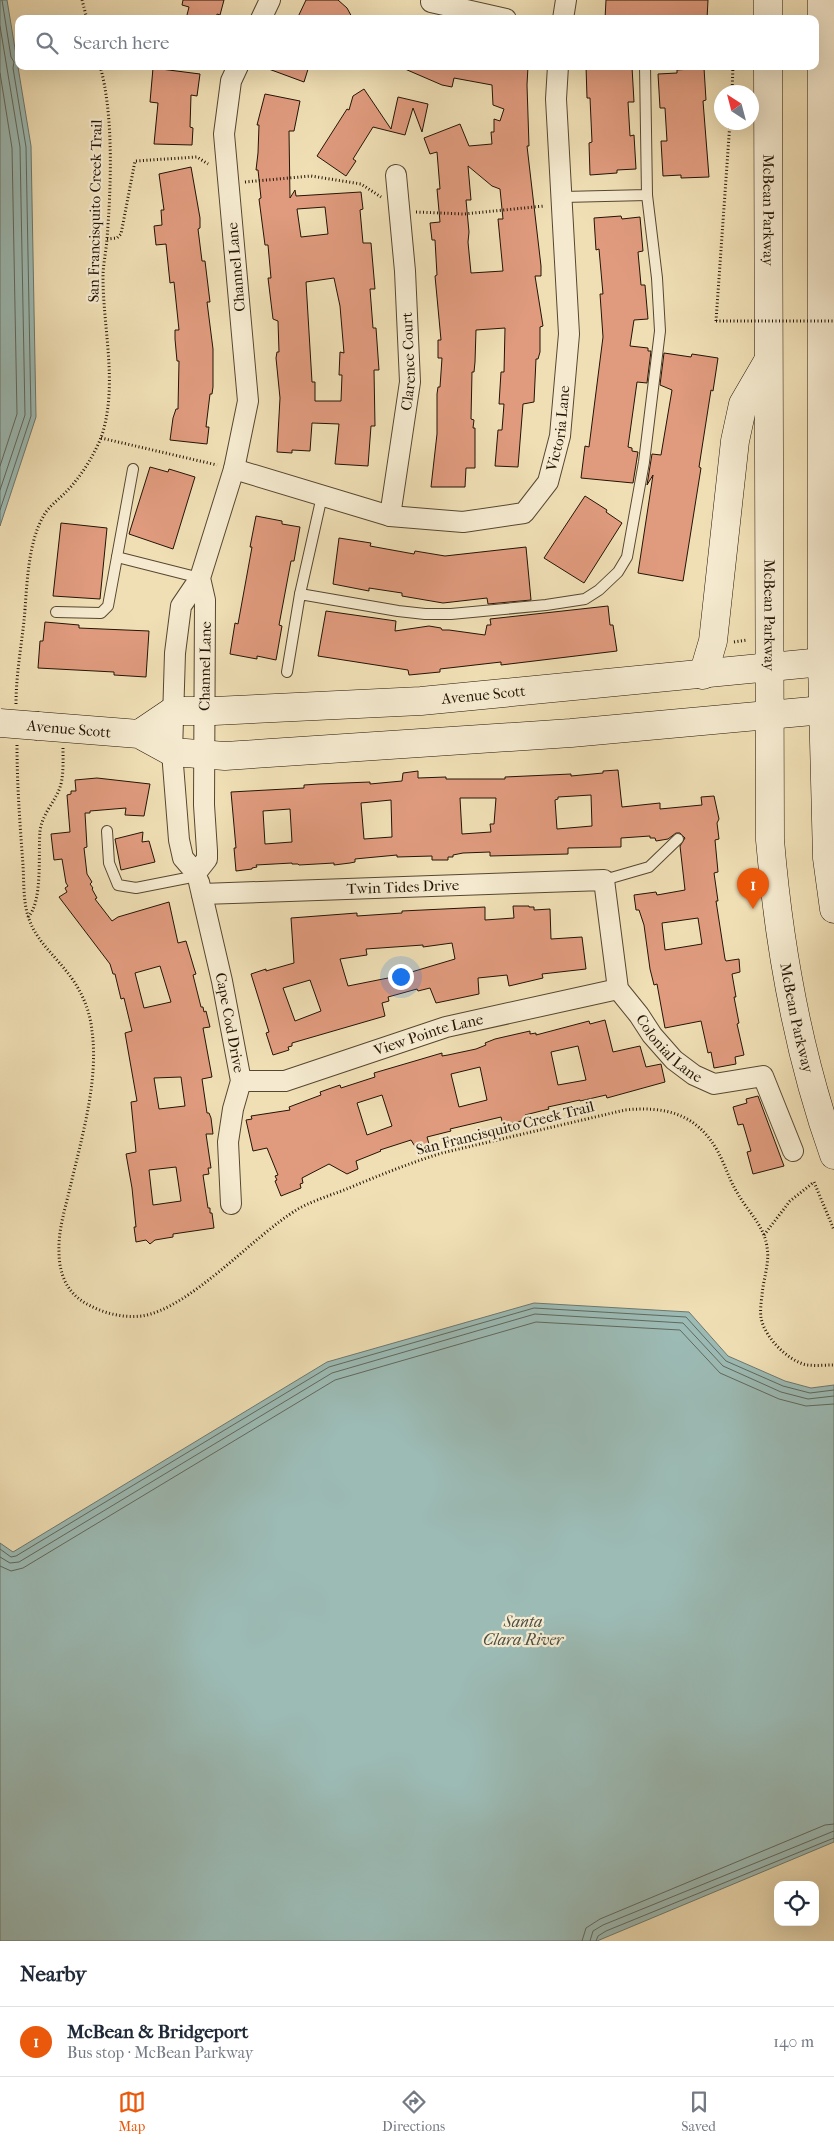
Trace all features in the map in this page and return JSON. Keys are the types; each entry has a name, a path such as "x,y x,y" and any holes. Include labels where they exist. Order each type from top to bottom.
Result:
{"main road":[{"path":"768,0 768,15"},
{"path":"822,0 829,710 827,858 834,909"},
{"name":"McBean Parkway","path":"768,70 770,840 775,895 786,969 802,1046 821,1119 834,1155"},
{"path":"703,675 713,641 735,441 743,404 769,360"},
{"name":"Avenue Scott","path":"173,711 421,701 828,662"},
{"name":"Avenue Scott","path":"27,726 139,734 172,752 225,756 417,744 829,710"},
{"path":"139,734 173,711"}],"street":[{"path":"263,15 270,0"},
{"path":"564,15 566,0"},
{"path":"431,2 488,15"},
{"name":"Channel Lane","path":"204,754 205,600 200,578 234,469 248,401 224,134 231,81 236,70"},
{"name":"Victoria Lane","path":"234,469 390,516 464,522 524,513 548,482 560,436 569,334 563,197 556,99 558,70"},
{"name":"Clarence Court","path":"390,516 410,382 405,271 396,175"},
{"name":"Cape Cod Drive","path":"200,578 181,606 175,653 172,752 181,854 199,881 222,981 241,1082 233,1109 228,1142 230,1204"},
{"path":"199,881 208,851 204,805 204,754"},
{"path":"604,880 618,989"},
{"name":"Twin Tides Drive","path":"199,881 604,880"},
{"name":"View Pointe Lane","path":"241,1082 285,1081 446,1027 618,989"},
{"name":"Colonial Lane","path":"618,989 640,1015 652,1035 674,1060 694,1075 714,1084 763,1076 793,1151"}],"lane":[{"path":"300,594 398,611 451,614 546,606 585,599 599,590 618,572 627,557 644,462 660,331 657,278 647,195 645,70"},
{"path":"563,197 647,195"},
{"path":"56,612 101,612 108,606 133,469"},
{"path":"287,672 300,594 322,496"},
{"path":"117,557 200,578"},
{"path":"107,831 109,863 118,885 136,888 199,881"},
{"path":"604,880 649,867 678,839"}],"path":[{"path":"82,0 86,15"},
{"name":"San Francisquito Creek Trail","path":"101,70 110,146 107,239 103,275 109,354 109,392 106,418 101,438 87,463 67,491 52,504 43,517 37,532 31,558 16,692 27,726 17,790 28,917 34,931 68,973 78,990 87,1007 92,1031 93,1061 85,1126 61,1225 59,1252 62,1274 69,1290 84,1303 102,1312 123,1316 142,1316 164,1309 190,1294 282,1220 301,1208 414,1161 442,1152 626,1110 646,1108 668,1110 682,1116 697,1127 714,1145 736,1190 758,1222 764,1235 768,1260 762,1294 761,1319 771,1338 785,1355 807,1365 834,1365"},
{"path":"733,85 734,70"},
{"path":"729,130 716,321 834,321"},
{"path":"107,239 117,238 121,234 135,161 197,157"},
{"path":"101,438 234,469"},
{"path":"740,641 749,640"},
{"path":"27,726 63,765 60,789 44,817 40,829 36,901 33,912 28,917"},
{"path":"764,1235 790,1201 814,1182 834,1230"}],"water":[{"path":"0,0 7,0 15,49 15,70 19,70 31,146 36,417 0,526"},
{"name":"Santa Clara River","path":"534,1303 689,1312 728,1356 785,1381 811,1388 834,1385 834,1842 597,1941 0,1941 0,1543 13,1552 327,1362"}],"building":[{"path":"183,0 224,0 220,15 187,15 189,7 182,5"},
{"path":"306,0 338,0 347,8 351,15 299,15"},
{"path":"606,0 708,0 707,15 605,15"},
{"path":"153,70 200,74 197,96 191,95 190,127 193,128 192,145 154,144 158,103 150,102"},
{"path":"271,70 308,70 304,82"},
{"path":"407,70 528,70 529,146 527,146 541,266 541,276 535,276 543,326 540,327 540,352 538,359 536,359 534,402 523,404 518,467 495,466 498,430 502,430 504,404 499,404 501,372 504,372 505,328 476,330 475,362 474,372 472,372 471,419 474,420 473,428 475,428 475,468 466,468 465,487 431,487 437,434 437,394 438,387 440,387 442,358 438,358 438,340 441,340 435,276 437,275 435,240 432,240 430,223 440,222 437,189 440,189 437,152 430,154 424,138 460,124 469,146 492,144 491,132 494,132 494,119 500,121 504,109 493,105 492,85 454,78 452,87 442,85","holes":["468,166 492,186 500,189 503,219 498,219 503,271 471,273 466,200 471,200"]},
{"path":"586,70 632,70 634,102 628,102 630,136 634,135 636,169 617,170 617,173 590,175 589,143 592,142 590,98 587,98"},
{"path":"677,70 704,70 706,100 703,101 709,177 681,178 681,175 663,176 661,141 667,141 665,108 660,108 658,74 677,73"},
{"path":"364,89 391,129 398,97 428,104 422,132 413,108 405,135 373,127 353,159 356,161 346,176 317,156 347,109 349,110 353,96"},
{"path":"265,94 300,101 294,131 289,131 290,198 295,190 296,196 361,192 363,209 360,210 363,243 371,243 375,289 370,289 373,328 376,328 379,370 374,370 375,426 371,426 368,466 335,464 339,424 312,423 310,451 292,450 292,453 277,452 280,398 276,358 277,352 279,352 278,321 273,319 268,278 271,278 268,245 265,245 259,199 261,198 258,170 256,170 259,125 257,125","holes":["325,207 328,234 301,237 297,209","334,278 340,306 344,353 340,352 339,375 342,375 341,401 315,401 315,382 312,382 306,282"]},
{"path":"191,167 200,218 200,228 198,229 202,261 205,261 210,302 207,302 213,349 213,387 212,394 210,394 206,427 209,427 207,444 170,440 173,418 176,409 178,409 179,361 177,361 175,330 179,330 174,282 170,283 166,244 156,245 154,226 162,225 161,210 164,210 159,174"},
{"path":"621,216 622,219 640,217 643,251 638,252 641,285 645,285 648,319 634,320 630,346 648,348 648,351 651,351 647,383 637,382 628,447 632,448 632,451 638,452 633,483 581,478 585,446 589,447 603,337 600,294 603,294 599,249 596,250 594,218"},
{"path":"664,353 691,357 692,354 718,358 713,391 711,390 683,581 638,573 653,475 647,485 652,454 661,455 672,390 660,385"},
{"path":"150,467 168,472 169,469 195,477 173,549 129,534"},
{"path":"585,496 607,510 606,512 622,523 584,583 544,558"},
{"path":"256,516 300,527 294,561 291,561 279,625 282,626 276,660 257,656 257,659 230,654 235,623 238,624"},
{"path":"61,523 107,528 100,599 53,596"},
{"path":"339,538 371,543 370,546 414,554 415,551 445,556 526,547 531,600 488,604 487,598 443,603 402,596 402,593 369,588 369,591 333,584"},
{"path":"608,606 610,625 613,625 617,651 501,665 501,662 440,669 440,672 409,675 408,670 318,656 326,611 396,621 395,631 429,626 441,628 442,630 485,635 487,625 491,625 490,619"},
{"path":"45,622 79,625 79,628 149,631 146,677 114,675 114,672 38,668 40,641 43,641"},
{"path":"618,770 622,807 660,803 660,809 702,805 701,797 714,796 719,819 717,823 719,839 715,840 718,872 714,873 718,901 716,901 725,959 726,961 739,959 740,972 732,974 739,1023 737,1024 744,1055 735,1057 736,1064 714,1068 711,1052 708,1053 701,1021 665,1028 657,984 654,985 650,969 644,925 639,910 636,910 634,895 656,892 657,895 685,890 680,846 685,838 680,833 676,833 668,839 656,841 655,838 650,838 650,836 621,838 621,847 568,848 568,854 490,856 490,852 463,853 448,857 448,860 432,860 432,856 397,857 397,855 355,859 355,862 334,865 334,863 299,865 292,863 256,865 257,867 252,869 236,871 231,792 304,788 304,785 319,784 370,782 370,784 402,781 403,773 418,771 418,778 505,779 505,777 571,774 571,776 603,773 603,771","holes":["591,795 592,826 557,829 555,800 558,797","460,798 496,798 494,824 490,824 491,832 462,834","391,800 392,837 364,839 361,803","290,809 292,842 265,844 263,811","698,918 702,944 665,950 662,923"]},
{"path":"97,778 150,784 144,816 125,815 126,808 85,813 87,847 84,848 87,874 92,882 90,884 97,898 95,899 112,921 118,917 169,902 178,943 186,941 196,974 193,975 201,1007 203,1007 204,1012 206,1011 210,1027 203,1028 212,1077 202,1079 207,1113 209,1113 211,1118 213,1134 206,1134 211,1168 208,1168 209,1174 203,1175 208,1208 210,1208 210,1213 212,1213 214,1228 173,1234 173,1237 155,1240 150,1244 146,1240 136,1242 132,1188 126,1154 136,1152 131,1102 137,1101 125,1033 132,1031 124,998 121,999 115,974 113,974 110,964 59,897 67,892 65,888 68,886 62,859 54,860 51,834 70,832 67,795 71,794 71,791 76,791 75,780","holes":["160,966 171,1002 144,1008 135,973","181,1077 185,1106 159,1109 154,1078","176,1167 181,1201 153,1205 149,1170"]},
{"path":"143,832 142,842 149,841 155,862 121,870 115,839"},
{"path":"513,906 529,906 534,907 534,910 550,909 551,939 582,937 586,969 542,974 543,978 509,986 507,975 478,978 479,994 436,1003 430,988 418,991 417,989 388,997 389,1001 382,1003 385,1016 292,1043 292,1046 288,1047 289,1050 273,1055 266,1033 269,1032 251,974 294,963 291,918 357,913 357,916 402,913 402,911 485,907 485,920 514,918","holes":["452,943 455,959 398,976 348,986 340,959 367,955 366,949 423,945 423,947","310,980 321,1011 295,1021 283,988"]},
{"path":"605,1020 613,1052 640,1046 646,1067 661,1064 665,1082 607,1098 606,1095 548,1107 549,1109 525,1115 526,1120 503,1125 501,1117 450,1129 451,1131 427,1137 429,1144 416,1148 411,1140 380,1150 356,1161 358,1169 347,1174 329,1164 302,1178 301,1188 281,1196 275,1181 277,1180 275,1176 278,1175 267,1148 253,1151 246,1120 252,1119 251,1116 290,1110 289,1107 321,1095 320,1092 340,1085 341,1088 375,1077 374,1073 442,1053 442,1056 476,1049 495,1039 530,1031 530,1034 536,1033 536,1035 589,1021 590,1024","holes":["578,1046 586,1080 558,1085 551,1052","480,1067 487,1100 459,1107 451,1074","382,1095 392,1126 367,1135 357,1103"]},
{"path":"758,1096 784,1166 753,1174 747,1152 751,1151 743,1124 738,1125 733,1107 747,1103 746,1099"}],"place":[{"name":"McBean & Bridgeport","path":"753,909"}]}
